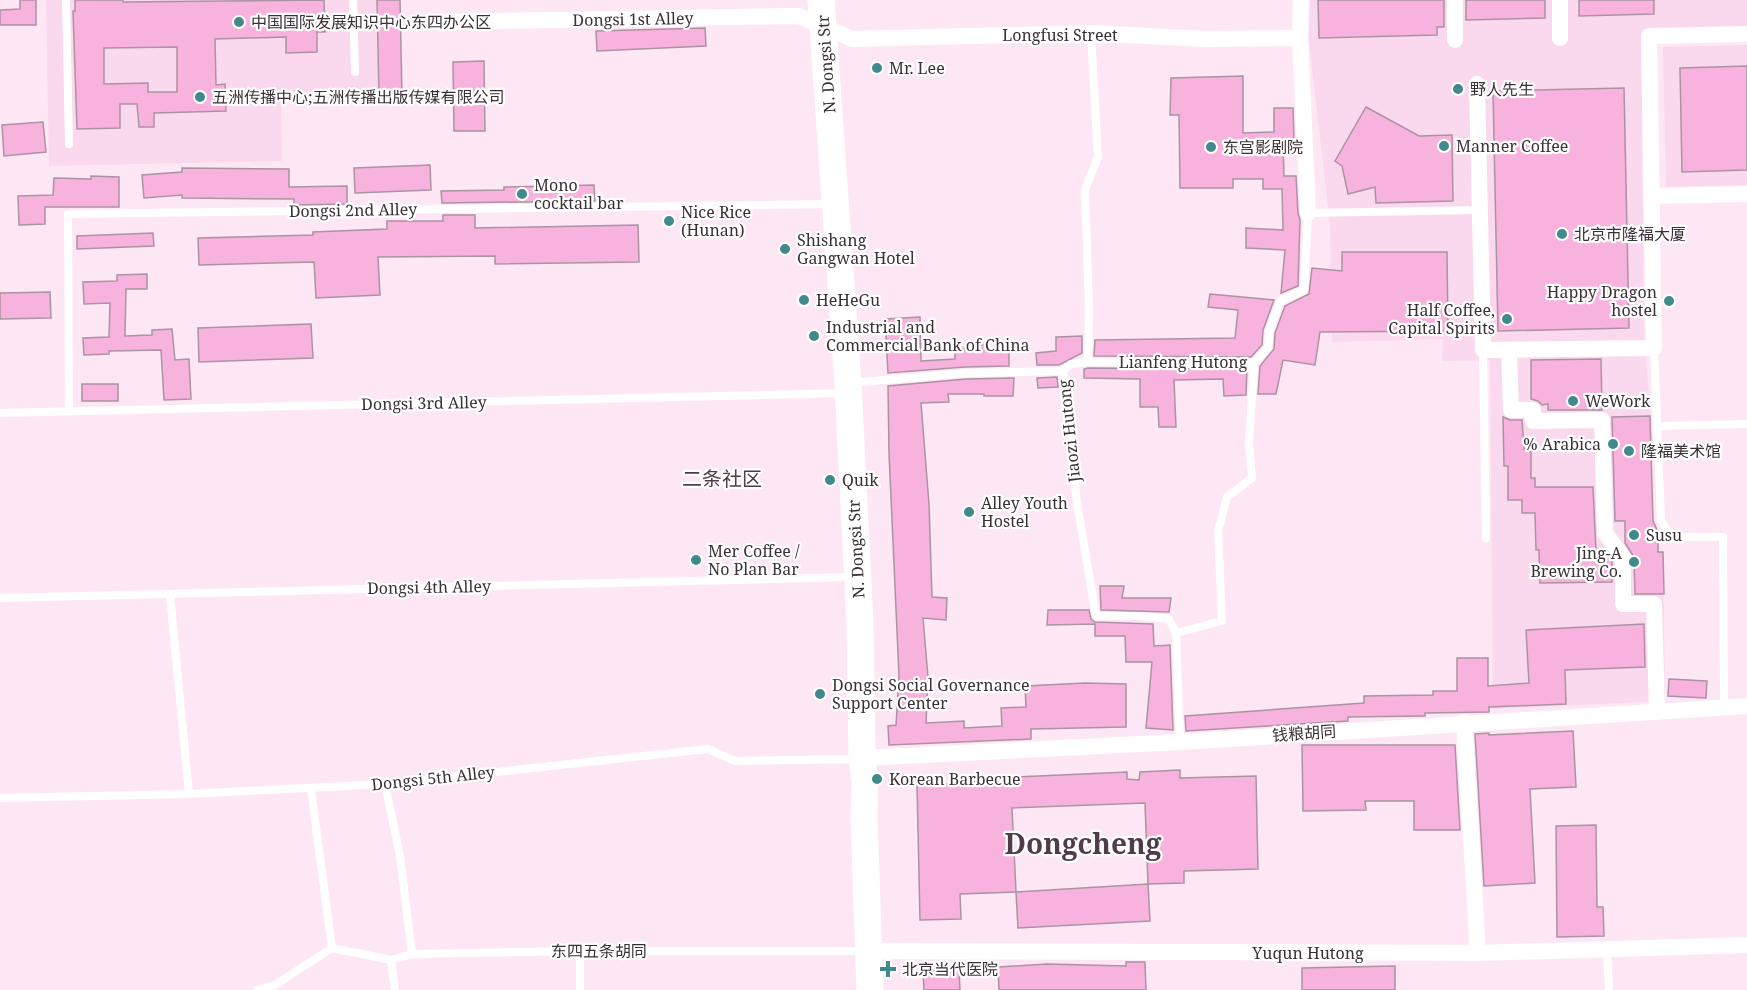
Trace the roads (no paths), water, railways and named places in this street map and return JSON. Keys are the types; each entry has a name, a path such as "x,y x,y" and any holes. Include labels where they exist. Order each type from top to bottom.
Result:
{"main road":[{"name":"N. Dongsi Str","path":"821,0 848,388 858,576 870,990"}],"street":[{"name":"Lianfeng Hutong","path":"1301,0 1300,38 1308,213"},
{"path":"1455,0 1455,40"},
{"path":"1560,0 1560,38"},
{"name":"Dongsi 1st Alley","path":"440,22 799,16 823,28"},
{"name":"Longfusi Street","path":"823,28 852,39 1091,33 1204,39 1300,38"},
{"path":"1478,84 1483,350 1654,348 1649,36 1747,34"},
{"path":"1651,196 1747,194"},
{"path":"1509,350 1511,410 1533,410 1533,421 1602,420 1605,533 1623,557 1623,604 1654,604 1657,711"},
{"name":"钱粮胡同","path":"862,759 1180,742 1747,705"},
{"path":"1464,723 1478,953"},
{"name":"Yuqun Hutong","path":"868,951 1478,953 1747,945"}],"lane":[{"path":"66,0 69,144"},
{"path":"353,0 355,72"},
{"name":"Jiaozi Hutong","path":"1091,33 1098,157 1085,190 1089,307 1088,362 1071,364 1063,371 1077,503 1096,616 1140,616 1169,619 1176,633"},
{"name":"Dongsi 2nd Alley","path":"69,411 68,213 835,204"},
{"path":"1308,213 1481,210"},
{"name":"Lianfeng Hutong","path":"1088,362 1254,363 1268,348 1269,332 1280,301 1304,290 1308,213"},
{"path":"1654,348 1661,520 1671,537 1723,537 1724,706"},
{"path":"1483,350 1486,538"},
{"path":"1180,742 1176,633 1222,621 1218,531 1227,497 1252,478 1249,443 1254,363"},
{"name":"Dongsi 3rd Alley","path":"0,413 848,388 966,374 1063,371"},
{"path":"1657,426 1747,424"},
{"name":"Dongsi 4th Alley","path":"0,598 858,576"},
{"path":"170,594 189,794"},
{"name":"Dongsi 5th Alley","path":"0,798 189,794 385,784 708,749 735,761 862,759"},
{"path":"385,784 400,856 412,954"},
{"path":"257,990 275,985 332,948 311,789"},
{"name":"东四五条胡同","path":"332,948 391,960 412,954 580,951 868,951"},
{"path":"1607,949 1609,990"},
{"path":"580,951 580,990"},
{"path":"391,960 395,990"}],"place":[{"name":"中国国际发展知识中心东四办公区","path":"239,22"},
{"name":"Mr. Lee","path":"877,68"},
{"name":"野人先生","path":"1458,89"},
{"name":"五洲传播中心;五洲传播出版传媒有限公司","path":"200,97"},
{"name":"Manner Coffee","path":"1444,146"},
{"name":"东宫影剧院","path":"1211,147"},
{"name":"Mono cocktail bar","path":"522,194"},
{"name":"Nice Rice (Hunan)","path":"669,221"},
{"name":"北京市隆福大厦","path":"1562,234"},
{"name":"Shishang Gangwan Hotel","path":"785,249"},
{"name":"HeHeGu","path":"804,300"},
{"name":"Happy Dragon hostel","path":"1669,301"},
{"name":"Half Coffee, Capital Spirits","path":"1507,319"},
{"name":"Industrial and Commercial Bank of China","path":"814,336"},
{"name":"WeWork","path":"1573,401"},
{"name":"% Arabica","path":"1613,444"},
{"name":"隆福美术馆","path":"1629,451"},
{"name":"Quik","path":"830,480"},
{"name":"Alley Youth Hostel","path":"969,512"},
{"name":"Susu","path":"1634,535"},
{"name":"Mer Coffee / No Plan Bar","path":"696,560"},
{"name":"Jing-A Brewing Co.","path":"1634,562"},
{"name":"Dongsi Social Governance Support Center","path":"820,694"},
{"name":"Korean Barbecue","path":"877,779"},
{"name":"北京当代医院","path":"888,969"}],"district":[{"name":"二条社区","path":"722,479"},
{"name":"Dongcheng","path":"1083,844"}]}
